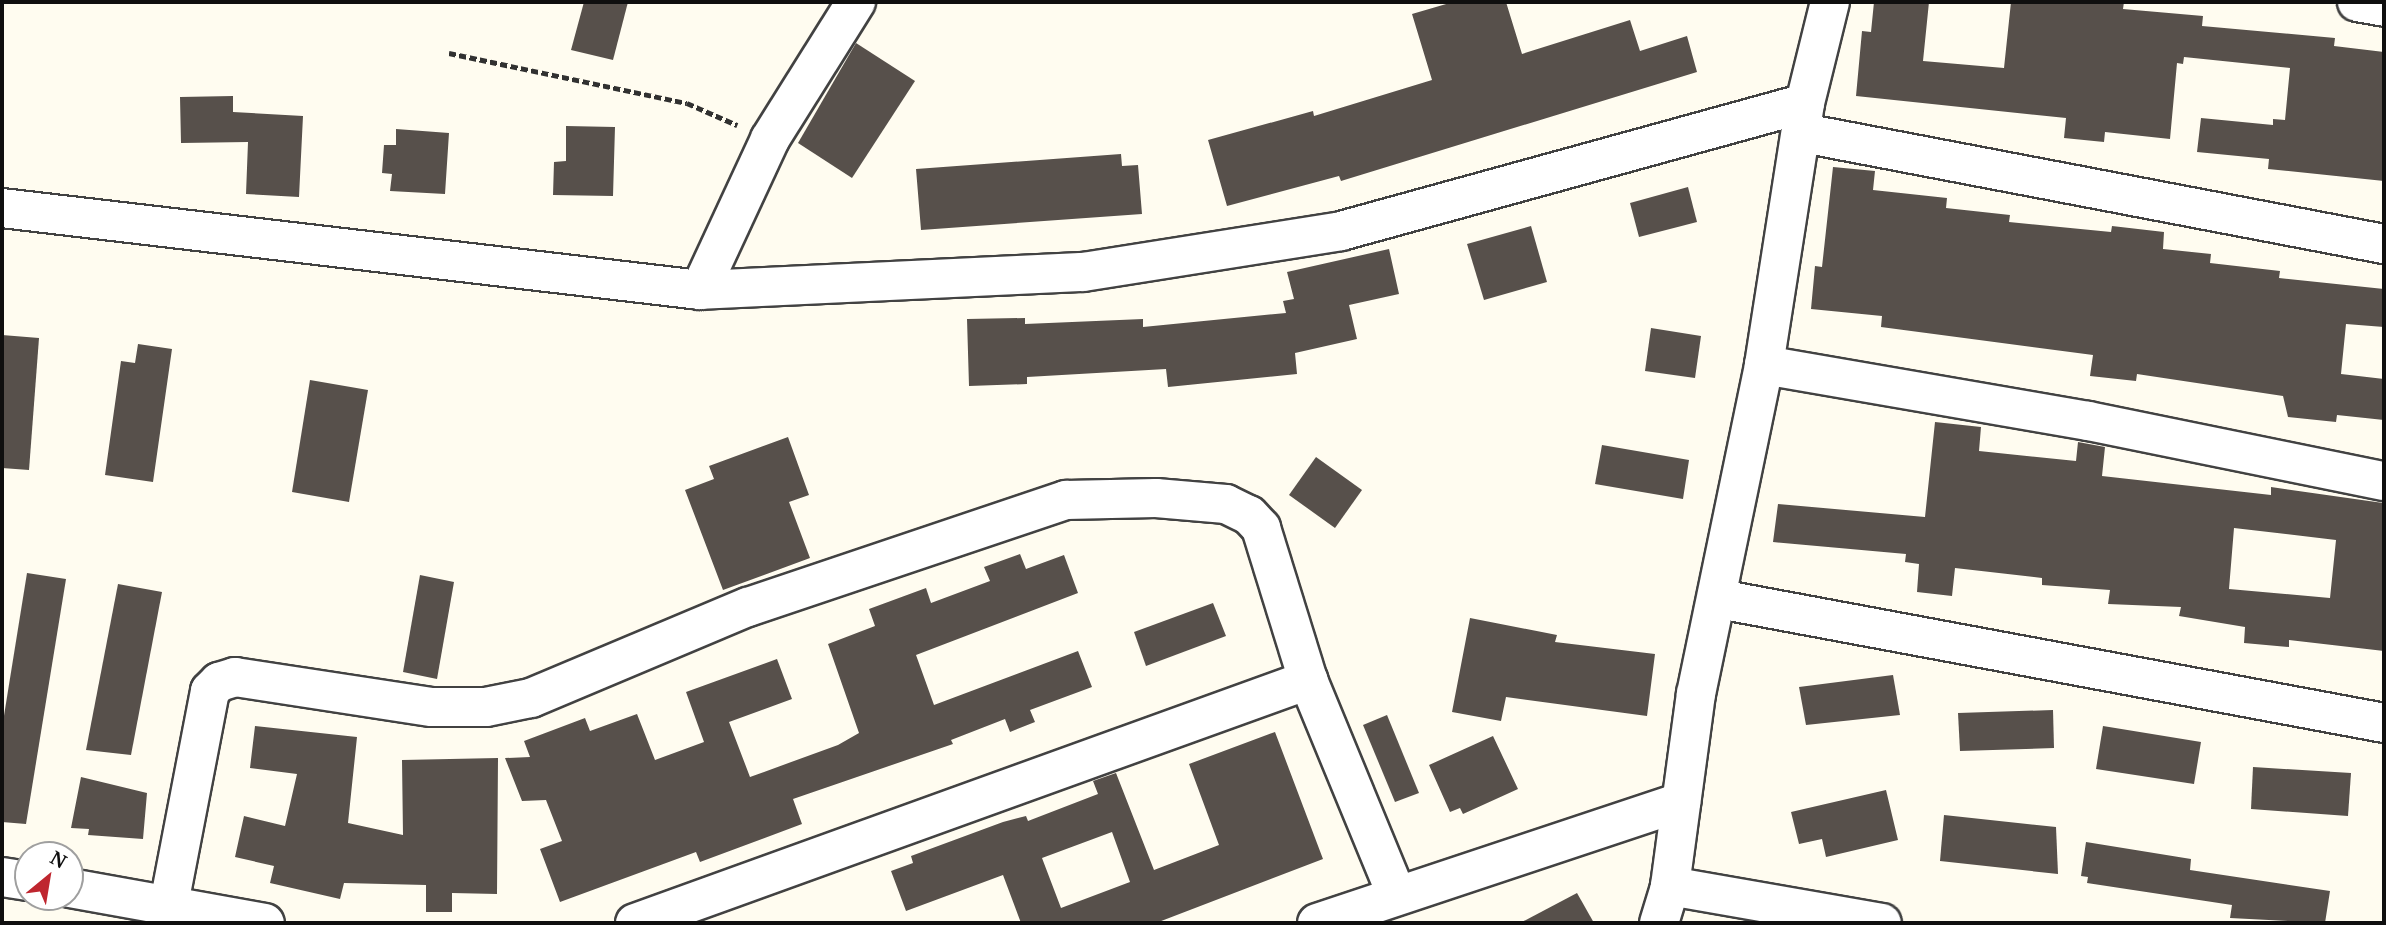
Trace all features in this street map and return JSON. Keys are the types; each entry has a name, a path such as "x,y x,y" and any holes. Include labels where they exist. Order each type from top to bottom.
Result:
{"street":[{"path":"700,290 770,139 856,2"},
{"path":"1659,923 1670,886 1696,694 1719,598 1764,365 1804,118 1830,2"},
{"path":"2357,2 2384,7"},
{"path":"2,208 700,290 1083,272 1341,231 1804,118 2384,244"},
{"path":"1764,365 2088,421 2384,481"},
{"path":"169,904 210,691 219,682 235,677 432,707 486,706 531,698 748,607 1066,500 1156,498 1226,504 1249,515 1261,528 1308,680 1396,894"},
{"path":"1719,598 2384,723"},
{"path":"635,923 1308,680"},
{"path":"1317,923 1396,894 1681,802"},
{"path":"1670,886 1882,923"},
{"path":"84,890 265,923"}],"path":[{"path":"449,53 687,103 770,139"}],"building":[{"path":"584,2 628,2 613,60 571,50"},
{"path":"1453,2 1506,2 1522,54 1630,20 1640,51 1687,36 1697,72 1341,181 1339,176 1227,206 1208,140 1313,111 1314,116 1432,80 1412,14"},
{"path":"1874,2 1929,2 1923,61 2004,68 2011,2 2124,2 2123,9 2203,16 2202,26 2335,38 2334,46 2384,52 2384,181 2268,169 2269,159 2197,152 2201,118 2273,125 2273,119 2285,120 2290,68 2184,57 2183,64 2177,63 2170,139 2105,132 2104,142 2064,138 2066,118 1856,96 1862,31 1871,32"},
{"path":"856,43 915,81 852,178 798,143"},
{"path":"233,96 233,112 303,116 299,197 246,194 248,142 181,143 180,97"},
{"path":"566,126 615,127 613,196 553,195 554,162 566,161"},
{"path":"396,129 449,133 445,194 390,191 392,174 382,173 384,145 396,145"},
{"path":"1121,154 1122,166 1138,165 1142,214 921,230 916,169"},
{"path":"1833,167 1875,171 1873,190 1947,198 1946,208 2010,215 2009,222 2111,232 2112,226 2164,232 2163,249 2211,254 2210,263 2280,271 2279,278 2384,289 2384,327 2346,324 2341,374 2384,379 2384,420 2337,415 2336,422 2288,417 2283,396 2137,374 2136,381 2090,376 2093,355 1881,327 1882,316 1811,309 1815,266 1822,267"},
{"path":"1688,187 1697,222 1639,237 1630,203"},
{"path":"1531,226 1547,282 1484,300 1467,244"},
{"path":"1389,249 1399,294 1349,305 1357,339 1295,353 1297,374 1168,387 1166,369 1027,377 1027,384 969,386 967,319 1025,318 1025,324 1143,319 1143,327 1286,313 1283,301 1294,299 1287,272"},
{"path":"1651,328 1701,336 1695,378 1645,371"},
{"path":"2,335 39,338 29,470 2,468"},
{"path":"138,344 172,349 153,482 105,475 121,361 135,363"},
{"path":"310,380 368,390 349,502 292,492"},
{"path":"1935,422 1981,427 1979,451 2076,461 2078,442 2105,447 2102,476 2271,495 2271,487 2383,503 2384,651 2289,640 2289,647 2244,643 2245,627 2179,616 2181,607 2108,604 2110,590 2042,585 2042,578 1955,568 1952,596 1917,592 1919,564 1905,562 1906,554 1773,542 1778,504 1925,517","holes":["2234,528 2336,540 2330,598 2229,589"]},
{"path":"788,437 809,495 789,502 810,558 723,590 685,490 714,479 709,466"},
{"path":"1602,445 1689,460 1683,499 1595,484"},
{"path":"1316,457 1362,490 1335,528 1289,495"},
{"path":"1020,554 1026,569 1064,555 1078,593 916,655 934,705 1078,651 1092,687 1030,710 1035,722 1010,732 1005,719 951,740 953,744 793,799 802,824 700,862 696,852 560,902 540,849 562,841 546,800 522,801 505,758 530,757 524,741 585,718 590,731 637,714 655,760 704,742 686,692 777,659 792,699 729,722 750,777 838,745 859,733 828,644 875,626 869,609 926,588 931,603 990,581 984,567"},
{"path":"27,573 66,579 26,824 2,822 2,728"},
{"path":"420,575 454,582 437,679 403,672"},
{"path":"118,584 162,592 131,755 86,750"},
{"path":"1213,603 1226,636 1146,666 1134,632"},
{"path":"1470,618 1557,635 1555,642 1655,654 1647,716 1506,697 1501,721 1452,712"},
{"path":"1893,675 1900,715 1806,725 1799,687"},
{"path":"2053,710 2054,748 1960,751 1958,713"},
{"path":"1387,715 1419,793 1395,802 1363,725"},
{"path":"255,726 357,737 348,823 403,835 402,760 498,758 497,894 452,893 452,912 426,912 426,885 344,883 340,899 270,883 274,866 235,857 244,816 285,826 297,774 250,768"},
{"path":"2103,726 2201,742 2194,784 2096,769"},
{"path":"1275,732 1323,859 1156,923 1021,923 1003,875 906,911 891,871 913,863 911,856 1003,822 1026,816 1028,821 1098,794 1093,781 1116,773 1154,870 1219,845 1189,764","holes":["1112,832 1130,882 1061,908 1042,858"]},
{"path":"1493,736 1518,789 1463,814 1460,808 1450,812 1429,765"},
{"path":"2253,767 2351,773 2348,816 2251,809"},
{"path":"81,777 147,793 143,839 88,835 89,829 71,828"},
{"path":"1886,790 1898,840 1826,857 1822,839 1799,844 1791,812"},
{"path":"1944,815 2056,827 2058,874 1940,861"},
{"path":"2086,842 2191,859 2190,870 2330,891 2325,923 2230,918 2232,905 2087,883 2088,877 2081,876"},
{"path":"1577,893 1594,923 1520,923"}]}
